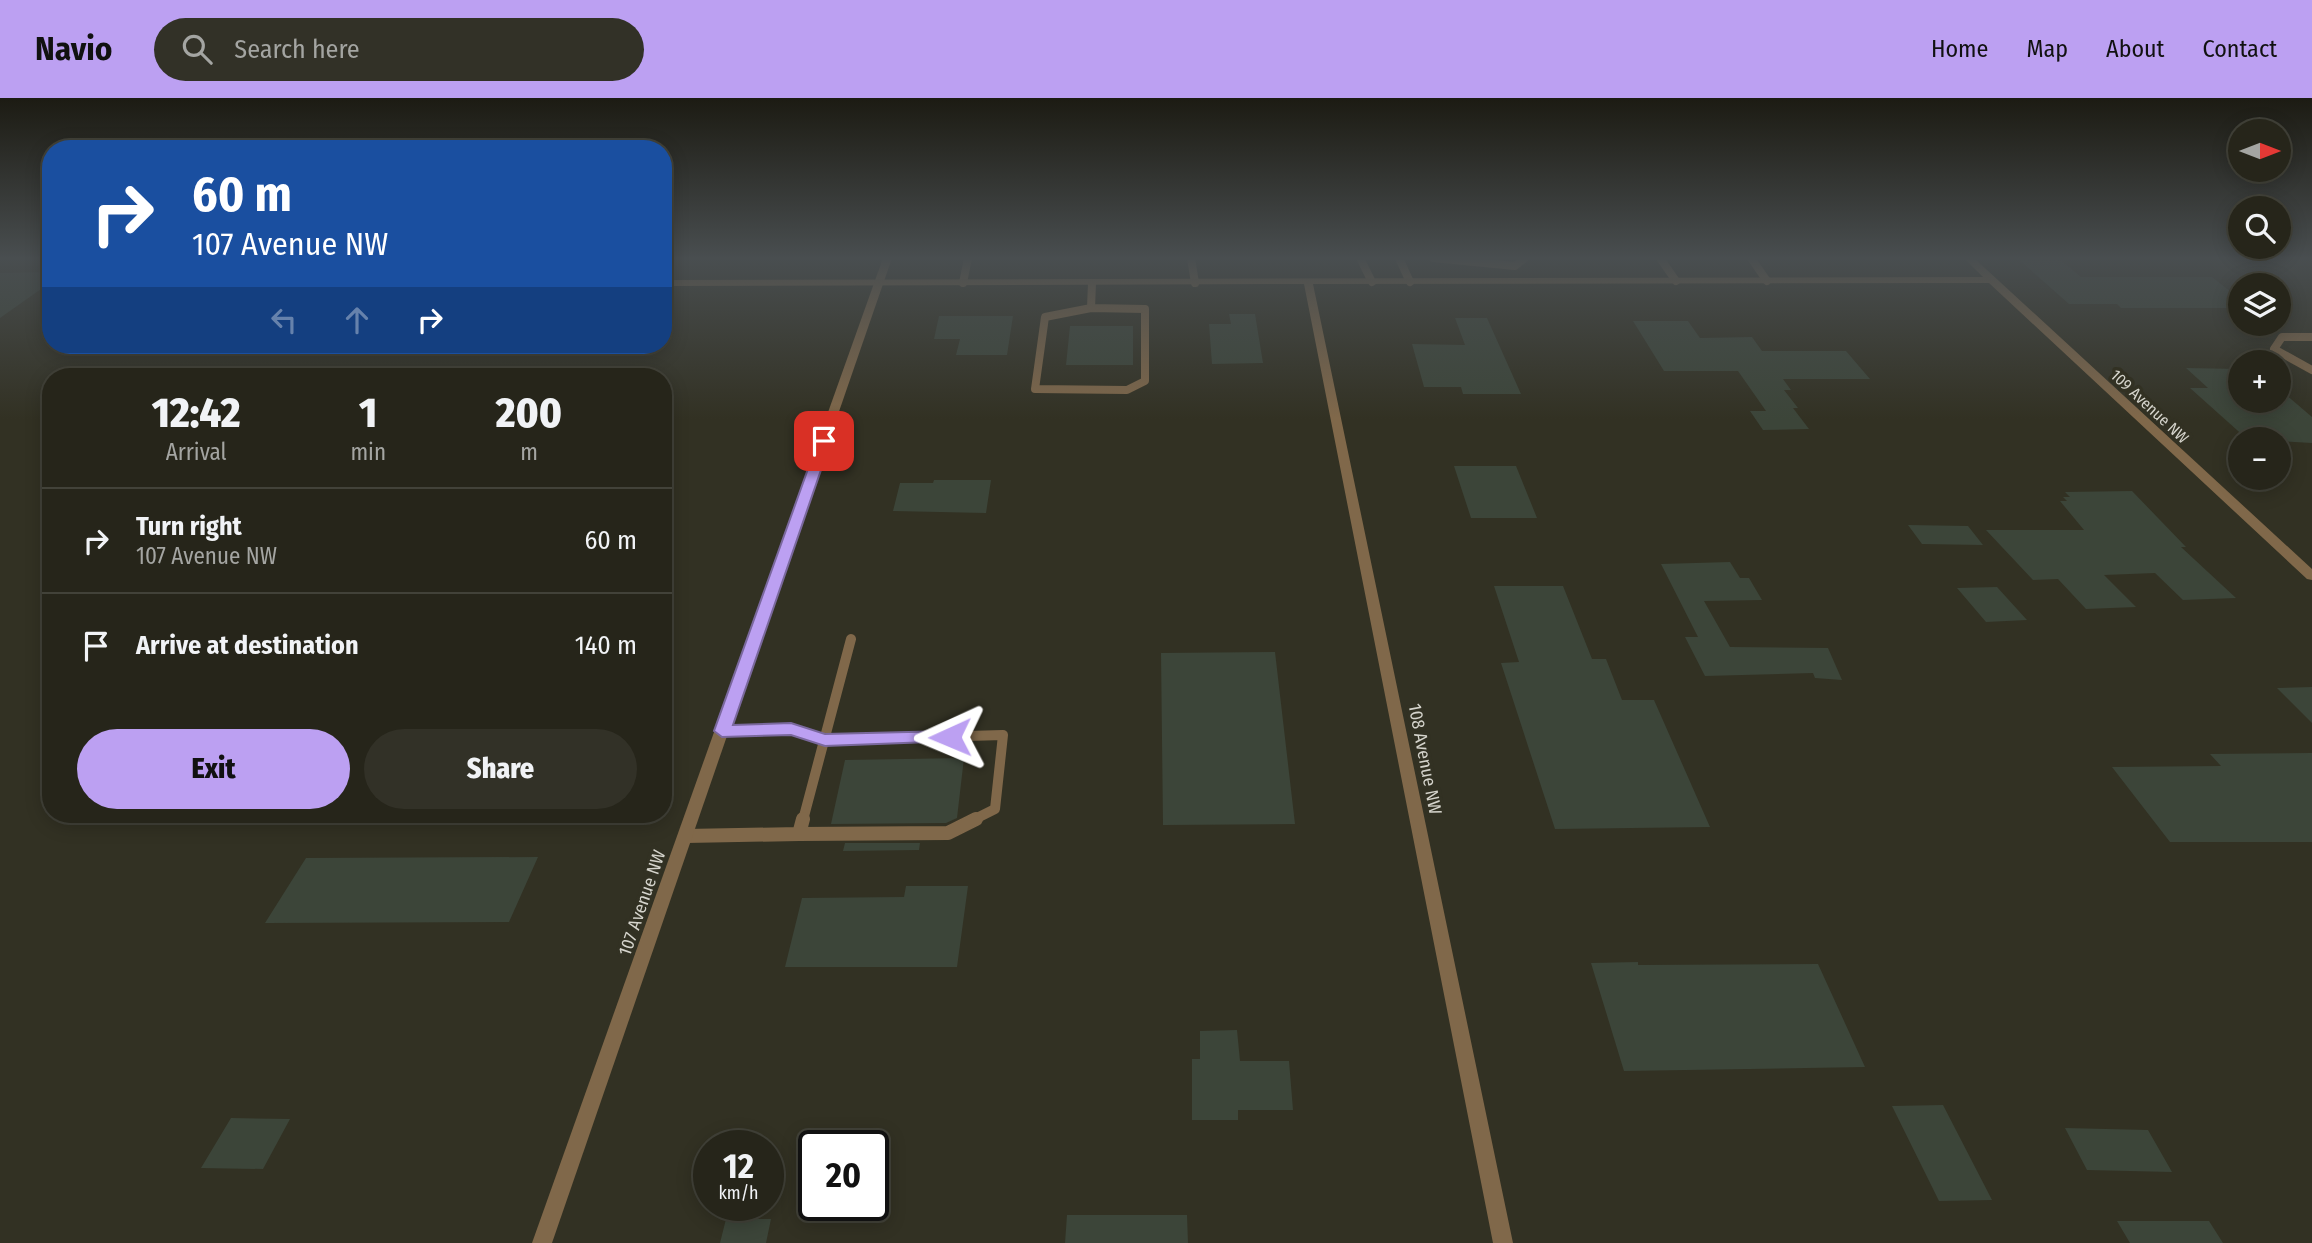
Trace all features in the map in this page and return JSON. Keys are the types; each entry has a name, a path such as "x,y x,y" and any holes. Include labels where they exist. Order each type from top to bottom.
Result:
{"street":[{"name":"107 Avenue NW","path":"542,1243 870,311"},
{"name":"108 Avenue NW","path":"1314,311 1503,1243"},
{"name":"109 Avenue NW","path":"2025,311 2312,576"}],"lane":[{"path":"1071,311 1045,317 1035,389 1127,390 1145,381 1144,311"},
{"path":"2312,337 2282,337 2274,349 2312,370"},
{"path":"799,834 851,639"},
{"path":"686,836 948,833 995,809 1003,735 825,740 791,729 722,731"}],"building":[{"path":"1229,314 1255,314 1263,363 1212,364 1209,324 1231,324"},
{"path":"939,316 1013,316 1007,355 956,355 960,339 934,339"},
{"path":"1455,318 1487,318 1521,394 1463,394 1461,387 1424,387 1412,344 1465,345"},
{"path":"1633,321 1688,321 1700,338 1752,337 1762,351 1846,351 1870,379 1783,379 1791,390 1784,390 1798,408 1793,408 1809,429 1763,430 1750,411 1766,411 1738,371 1664,371"},
{"path":"1070,326 1133,326 1133,365 1066,365"},
{"path":"2186,368 2228,369 2228,413 2291,413 2291,399 2312,417 2312,443 2291,442 2291,427 2234,427 2190,388 2208,388"},
{"path":"1454,466 1516,466 1537,518 1471,518"},
{"path":"934,480 991,480 986,513 893,511 900,483 933,483"},
{"path":"2132,491 2186,547 2181,547 2236,598 2183,600 2155,573 2104,575 2136,607 2086,609 2058,579 2033,580 1986,530 2084,530 2060,501 2067,501 2063,497 2070,497 2065,492"},
{"path":"1908,525 1968,526 1983,545 1922,544"},
{"path":"1730,562 1740,578 1749,578 1762,600 1704,601 1730,647 1828,648 1842,680 1815,678 1813,673 1705,676 1685,637 1698,637 1661,564"},
{"path":"1494,586 1563,586 1592,659 1606,659 1622,700 1654,700 1710,827 1555,829 1501,663 1519,662"},
{"path":"1997,587 2027,620 1986,622 1957,588"},
{"path":"1275,652 1295,824 1163,825 1161,653"},
{"path":"2312,687 2312,723 2277,688"},
{"path":"2312,753 2312,842 2170,842 2112,767 2221,766 2210,754"},
{"path":"964,758 957,818 946,823 831,824 845,760"},
{"path":"845,843 920,843 919,850 843,851"},
{"path":"538,857 509,922 265,923 306,858"},
{"path":"906,886 968,886 957,967 785,967 802,898 904,897"},
{"path":"1638,962 1638,965 1818,964 1865,1067 1624,1071 1591,963"},
{"path":"1237,1030 1240,1061 1289,1061 1293,1110 1238,1110 1238,1120 1192,1120 1192,1059 1200,1059 1200,1031"},
{"path":"1943,1105 1992,1200 1939,1201 1892,1106"},
{"path":"231,1118 290,1119 263,1169 201,1168"},
{"path":"2065,1128 2148,1130 2172,1172 2087,1170"},
{"path":"1067,1215 1187,1215 1188,1243 1065,1243"},
{"path":"726,1221 771,1221 766,1243 720,1243"},
{"path":"2117,1221 2209,1221 2223,1243 2130,1243"}],"route":[{"path":"824,441 722,731 791,729 825,740 950,737"}]}
